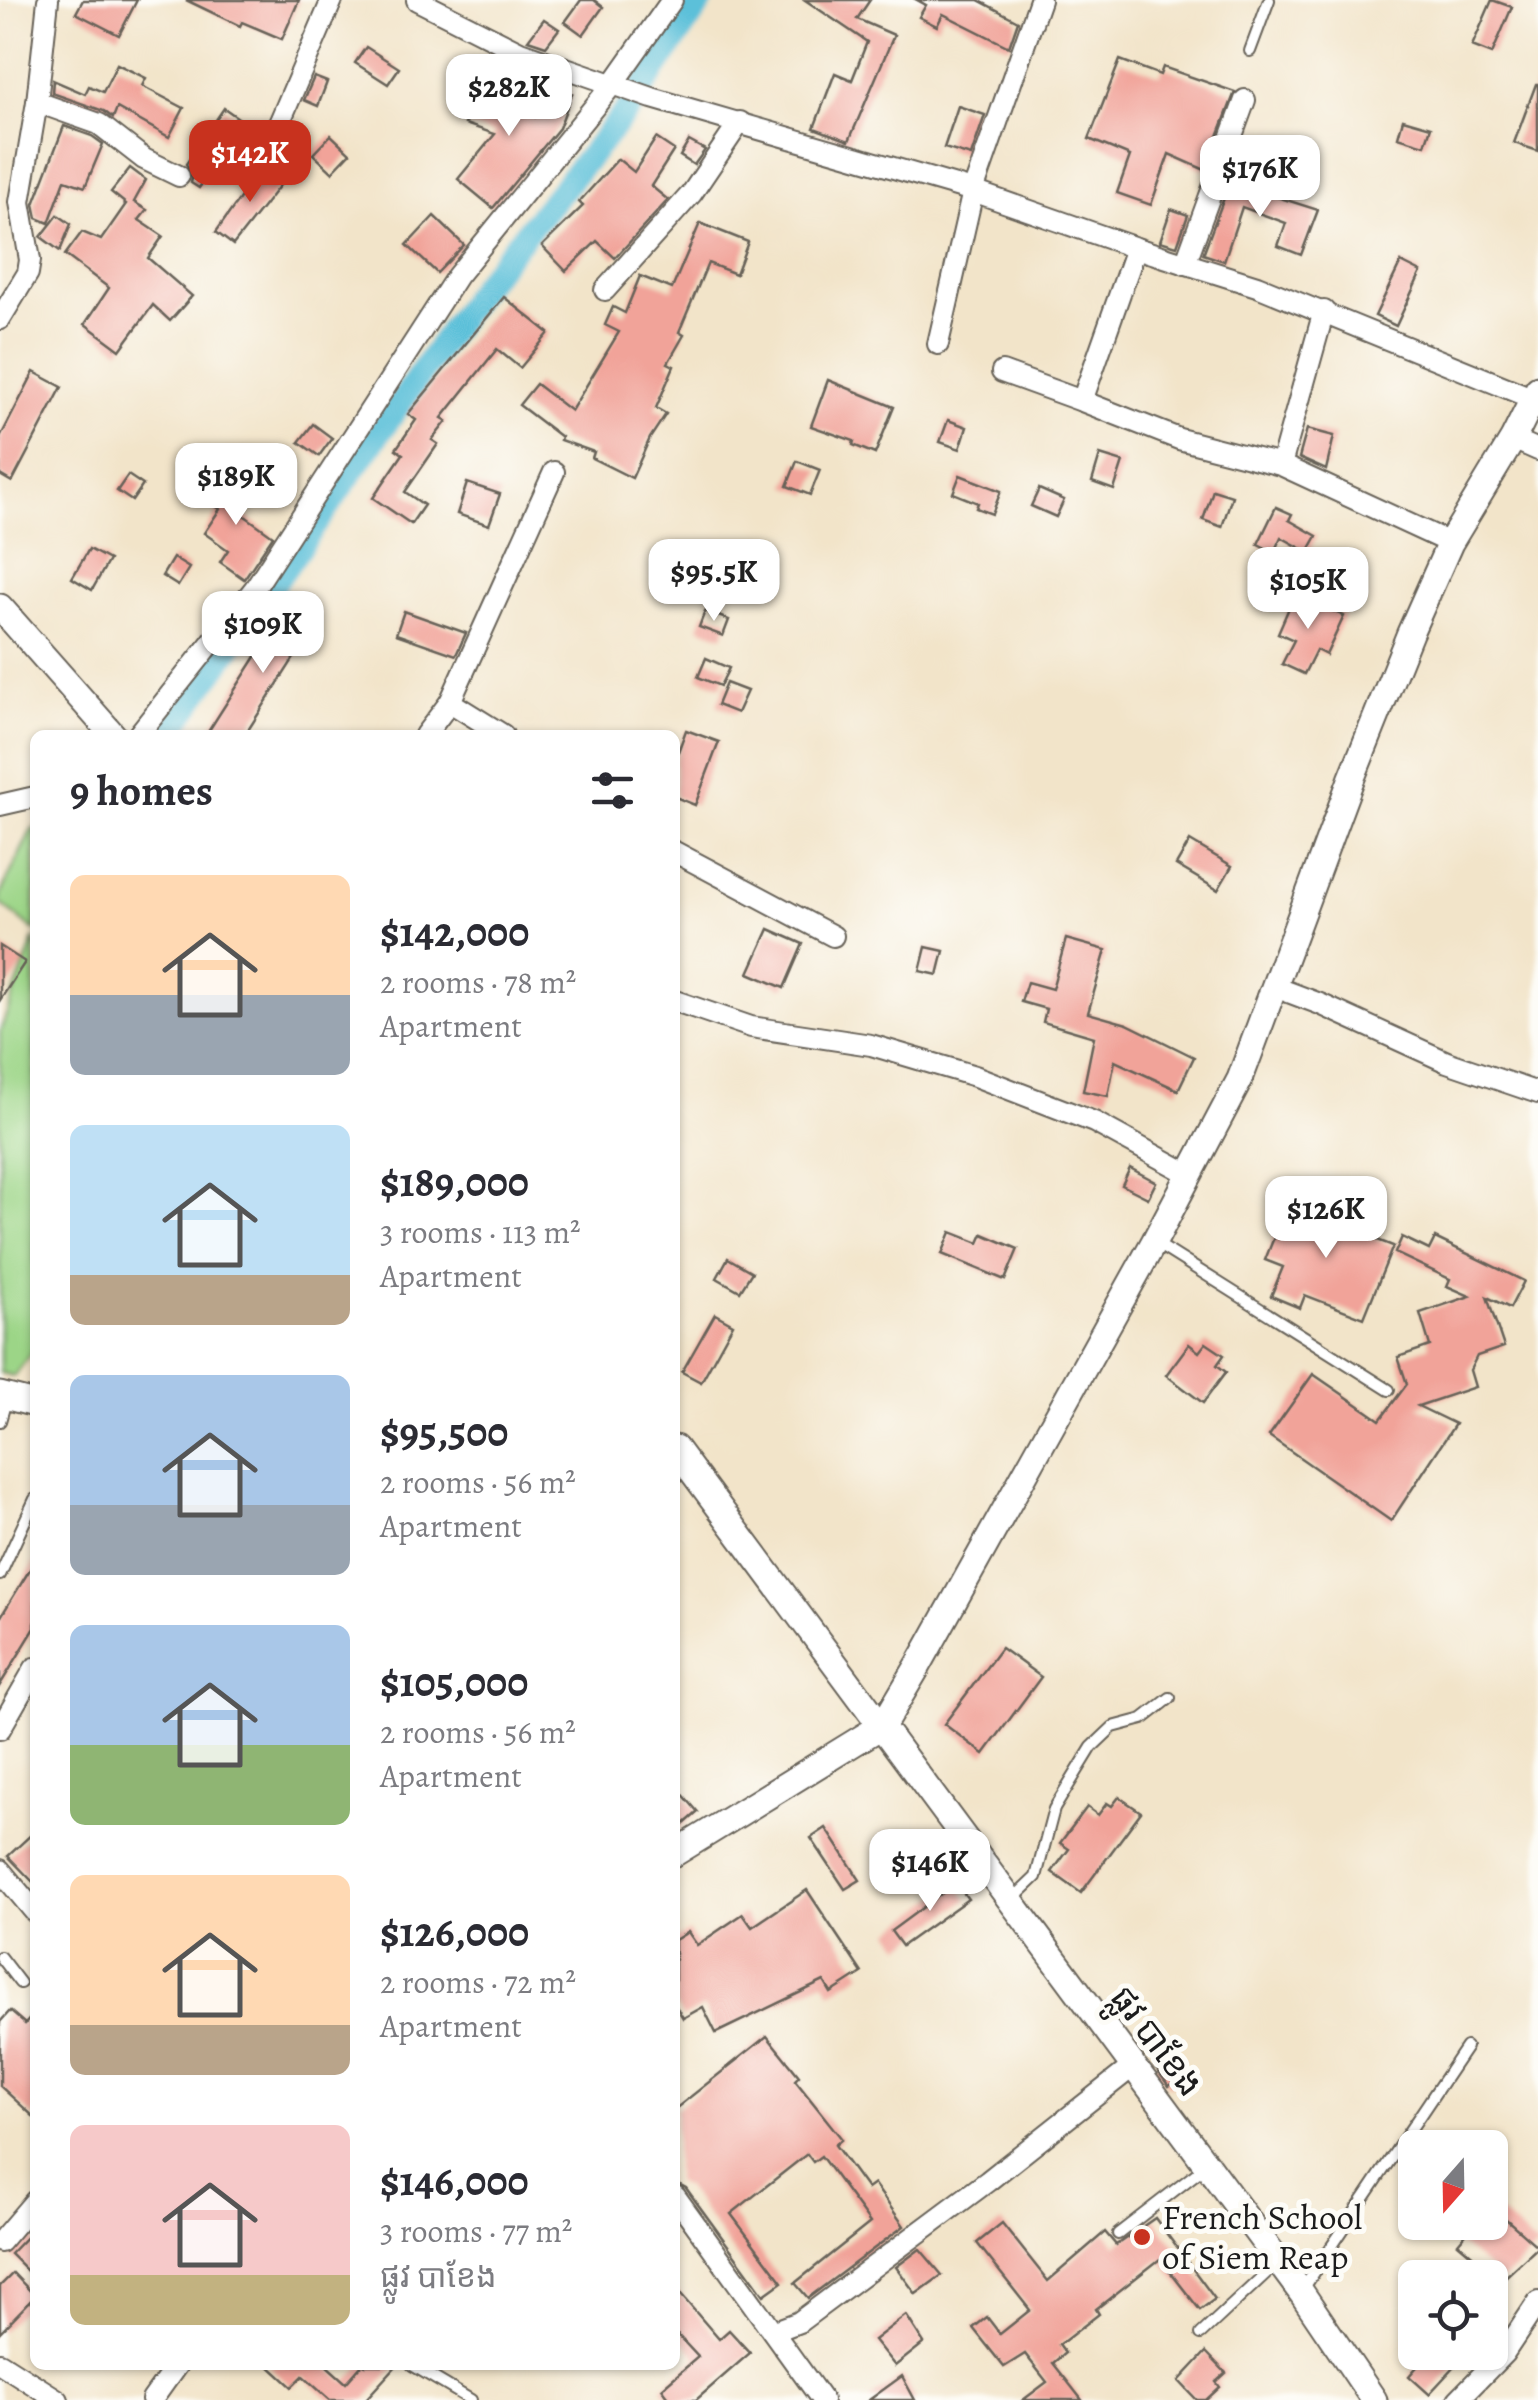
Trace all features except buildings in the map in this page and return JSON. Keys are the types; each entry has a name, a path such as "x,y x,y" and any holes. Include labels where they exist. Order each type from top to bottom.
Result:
{"street":[{"path":"0,319 28,273 30,260 20,202 37,102 48,0"},
{"path":"266,154 332,0"},
{"path":"416,0 520,52 652,98 973,190 1324,311 1536,394 1450,542 1358,762 1240,1079 1154,1242 883,1724 680,1849"},
{"path":"142,730 255,588 457,276 620,87 672,0"},
{"path":"938,344 973,190 1040,0"},
{"path":"1186,264 1245,100"},
{"path":"37,102 99,124 144,159 179,176"},
{"path":"605,290 692,194 740,122"},
{"path":"1082,402 1136,248"},
{"path":"1281,465 1324,311"},
{"path":"1002,372 1178,439 1281,465 1450,542"},
{"path":"1513,438 1538,450"},
{"path":"429,730 450,702 554,472"},
{"path":"0,607 108,730"},
{"path":"450,702 495,730"},
{"path":"2,802 30,797"},
{"path":"680,855 833,936"},
{"path":"1275,987 1447,1062 1538,1094"},
{"path":"680,1004 751,1028 871,1046 975,1076 1094,1122 1189,1174"},
{"path":"2,1404 30,1404"},
{"name":"ផ្លូវ បាខែង","path":"680,1455 1278,2262 1374,2400"},
{"path":"0,1729 30,1677"},
{"path":"0,1870 30,1906"},
{"path":"774,2331 798,2322 988,2181 1132,2067"},
{"path":"680,2203 822,2400"},
{"path":"0,2242 30,2207"},
{"path":"1458,2400 1504,2353 1538,2302"},
{"path":"0,2363 58,2400"},
{"path":"152,2400 173,2370"}],"lane":[{"path":"1250,50 1269,0"},
{"path":"1154,1242 1390,1390"},
{"path":"0,1575 30,1510"},
{"path":"1009,1902 1036,1877 1054,1810 1092,1747 1113,1728 1143,1719 1170,1698"},
{"path":"0,1957 20,1982"},
{"path":"1300,2292 1466,2047"},
{"path":"1118,2234 1206,2166"},
{"path":"1202,2334 1278,2262"},
{"path":"420,2370 471,2400"}],"green space":[{"path":"30,833 30,927 0,903 0,895"},
{"path":"30,950 30,1355 14,1376 0,1373 0,1031"}],"waterway":[{"path":"643,87 702,0"},
{"path":"171,730 481,287 630,107"}],"place":[{"name":"French School of Siem Reap","path":"1142,2237"}]}
